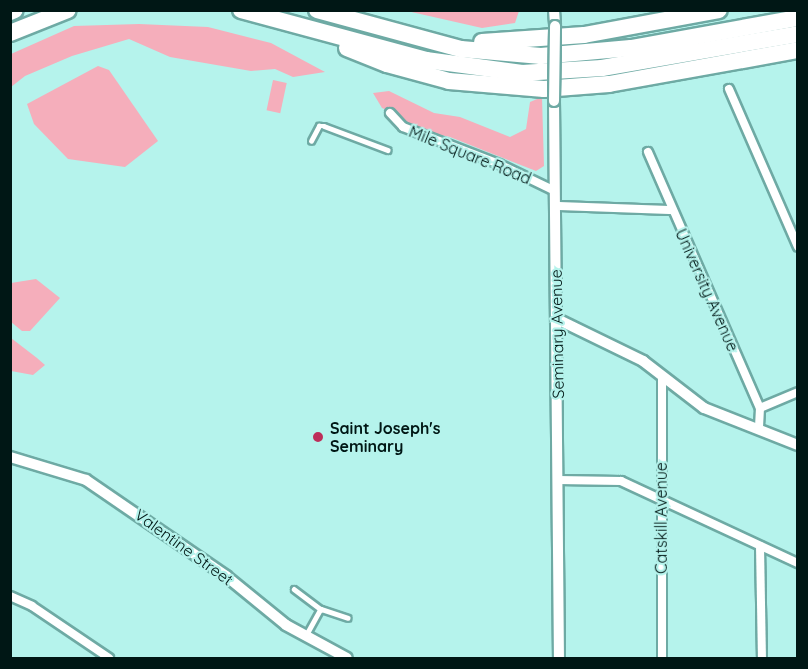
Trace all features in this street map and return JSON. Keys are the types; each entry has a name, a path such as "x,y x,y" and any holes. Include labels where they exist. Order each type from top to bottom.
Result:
{"highway":[{"path":"10,12 15,10"},
{"path":"10,33 68,10"},
{"path":"241,10 434,61 522,73 602,68 798,34"},
{"path":"317,10 391,31 489,53 569,56 798,18"},
{"path":"391,31 469,41 517,42 584,35 719,10"},
{"path":"288,23 402,69 449,81 512,88 609,84 798,50"}],"street":[{"name":"Seminary Avenue","path":"554,10 559,658"},
{"path":"729,89 798,247"},
{"name":"Mile Square Road","path":"390,113 403,127 499,164 555,191"},
{"name":"University Avenue","path":"648,152 760,408 759,429"},
{"path":"556,206 672,210"},
{"path":"557,319 642,361 704,408 798,445"},
{"name":"Catskill Avenue","path":"662,378 660,499 662,658"},
{"path":"760,408 798,392"},
{"name":"Valentine Street","path":"10,457 72,474 94,485 306,636 347,658"},
{"path":"558,480 621,482 798,563"},
{"path":"760,546 762,658"},
{"path":"10,596 32,606 109,658"}],"lane":[{"path":"311,141 319,126 324,126 388,150"},
{"path":"294,589 321,609 348,618"},
{"path":"306,636 321,609"}],"shaded area":[{"path":"407,11 519,11 515,23 482,28"},
{"path":"139,24 208,27 271,43 325,72 293,77 275,69 251,71 170,57 129,39 72,56 25,76 11,87 11,54 74,26"},
{"path":"98,66 109,70 158,141 125,167 68,159 34,124 27,104"},
{"path":"273,80 287,83 280,113 267,110"},
{"path":"389,91 434,113 460,117 510,137 526,129 530,102 542,97 544,166 536,171 450,137 414,129 397,114 382,108 373,93"},
{"path":"36,279 60,298 30,331 22,331 11,322 11,283"},
{"path":"11,338 45,365 33,375 11,371"}],"place":[{"name":"Saint Joseph's Seminary","path":"318,437"}]}
